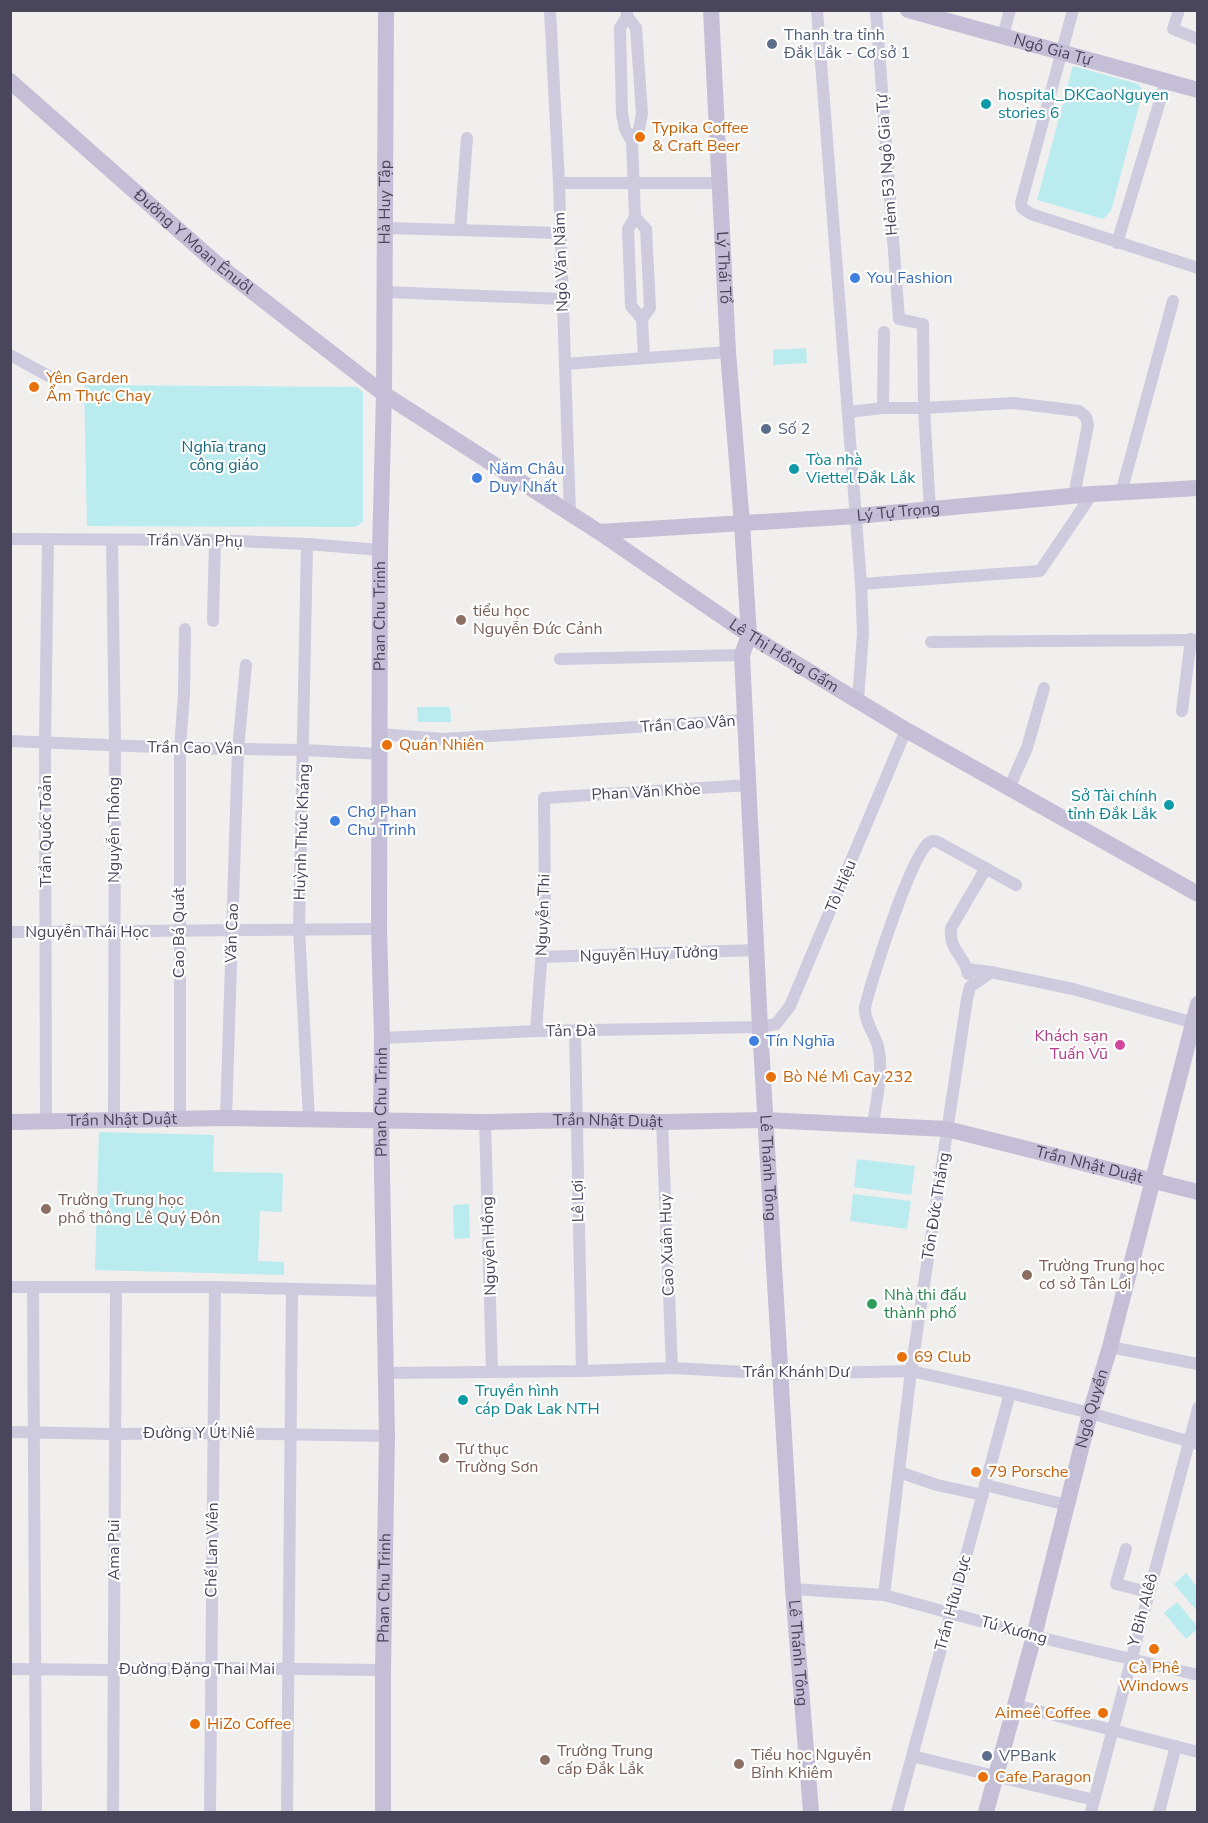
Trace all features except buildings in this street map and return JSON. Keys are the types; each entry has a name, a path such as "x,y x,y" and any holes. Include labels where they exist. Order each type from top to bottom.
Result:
{"street":[{"name":"Hà Huy Tập","path":"384,394 386,10"},
{"name":"Ngô Văn Năm","path":"550,10 559,183 570,514"},
{"name":"Lý Thái Tổ","path":"711,10 728,352 742,524"},
{"path":"817,10 861,584 863,633 858,700"},
{"name":"Hẻm 53 Ngô Gia Tự","path":"876,10 899,319 923,324 924,408"},
{"path":"1003,36 1010,10"},
{"path":"1073,10 1022,208 1030,214 1197,268"},
{"path":"1179,10 1173,29 1197,39"},
{"name":"Ngô Gia Tự","path":"915,12 1197,90"},
{"path":"627,13 620,28 621,114 632,142 635,217 628,229 632,306 642,319 644,358"},
{"path":"627,13 636,28 642,114 639,129 632,142"},
{"path":"1117,243 1166,81"},
{"name":"Đường Y Moan Ênuôl","path":"12,86 218,264 384,394"},
{"path":"460,230 467,138"},
{"path":"559,183 720,183"},
{"path":"635,217 646,229 650,308 642,319"},
{"path":"385,228 560,233"},
{"path":"385,292 562,299"},
{"path":"1121,493 1173,301"},
{"path":"883,408 884,332"},
{"path":"565,364 728,352"},
{"path":"10,355 56,380"},
{"name":"Lê Thị Hồng Gấm","path":"384,394 599,532 749,635 906,730 1197,894"},
{"name":"Phan Chu Trinh","path":"384,394 380,550 379,929 387,1436 383,1670 384,1812"},
{"path":"848,412 883,408 1014,403 1078,411 1086,417 1088,425 1074,496"},
{"path":"924,408 930,510"},
{"name":"Lý Tự Trọng","path":"599,532 856,516 1092,494 1197,488"},
{"path":"861,584 1040,572 1092,494"},
{"name":"Lê Thánh Tông","path":"742,524 749,635 742,655 760,1028 794,1589 812,1812"},
{"name":"Trần Văn Phụ","path":"10,539 215,540 380,550"},
{"name":"Trần Quốc Toản","path":"46,1122 45,742 48,540"},
{"path":"213,621 215,540"},
{"name":"Nguyễn Thông","path":"112,541 115,745 114,1119"},
{"name":"Huỳnh Thúc Kháng","path":"307,544 299,929 309,1119"},
{"name":"Cao Bá Quát","path":"180,1118 180,748 185,629"},
{"path":"931,642 1194,639 1182,711"},
{"path":"560,659 742,655"},
{"name":"Văn Cao","path":"226,1118 238,749 246,664"},
{"path":"1009,788 1027,748 1044,688"},
{"name":"Trần Cao Vân","path":"380,734 443,739 745,720"},
{"name":"Tô Hiệu","path":"760,1028 776,1024 790,1006 906,730"},
{"name":"Trần Cao Vân","path":"10,741 380,754"},
{"name":"Phan Văn Khòe","path":"544,798 749,785"},
{"name":"Nguyễn Thi","path":"536,1031 545,908 544,798"},
{"path":"873,1125 880,1065 878,1048 866,1018 865,1007 907,882 926,845 933,841 956,851 1016,885"},
{"path":"986,868 951,928 950,938 967,969 970,987 991,972"},
{"name":"Nguyễn Thái Học","path":"10,932 379,929"},
{"name":"Nguyễn Huy Tưởng","path":"542,957 756,950"},
{"path":"967,969 1073,989 1195,1023"},
{"name":"Tôn Đức Thắng","path":"884,1595 911,1371 970,987"},
{"name":"Ngô Quyền","path":"986,1812 1195,1023 1197,1004"},
{"name":"Tản Đà","path":"382,1038 536,1031 760,1028"},
{"name":"Lê Lợi","path":"574,1031 582,1371"},
{"name":"Trần Nhật Duật","path":"10,1122 180,1118 485,1122 766,1120 947,1129 1197,1192"},
{"name":"Nguyên Hồng","path":"485,1122 492,1371"},
{"name":"Cao Xuân Huy","path":"662,1122 672,1368"},
{"path":"10,1287 214,1287 385,1291"},
{"path":"33,1287 36,1812"},
{"name":"Ama Pui","path":"113,1812 116,1287"},
{"name":"Chế Lan Viên","path":"210,1812 214,1287"},
{"path":"287,1812 292,1290"},
{"path":"1110,1347 1197,1364"},
{"name":"Trần Khánh Dư","path":"385,1372 672,1368 782,1374 911,1371 1090,1413 1192,1442"},
{"name":"Trần Hữu Dực","path":"897,1812 1010,1393"},
{"name":"Y Bih Alêô","path":"1091,1812 1148,1592 1192,1442 1197,1408"},
{"name":"Đường Y Út Niê","path":"10,1432 114,1434 214,1432 387,1436"},
{"path":"899,1472 937,1485 984,1490 1067,1505"},
{"path":"1126,1549 1116,1584 1148,1592"},
{"name":"Tú Xương","path":"794,1589 884,1595 1034,1636 1197,1675"},
{"name":"Đường Đặng Thai Mai","path":"10,1669 383,1670"},
{"path":"1015,1705 1197,1752"},
{"path":"1159,1812 1176,1746"},
{"path":"912,1756 1094,1800"}],"green space":[{"path":"1073,66 1138,84 1143,91 1111,211 1103,219 1037,200"},
{"path":"806,348 807,363 773,365 773,350"},
{"name":"Nghĩa trang công giáo","path":"84,385 357,387 363,392 363,522 355,527 87,526"},
{"path":"417,707 450,707 451,722 418,722"},
{"path":"99,1132 214,1135 213,1172 283,1173 282,1212 260,1211 258,1261 284,1262 284,1275 95,1270"},
{"path":"857,1159 915,1166 911,1195 854,1187"},
{"path":"853,1194 911,1201 907,1229 850,1221"},
{"path":"469,1204 470,1238 454,1239 453,1205"},
{"path":"1186,1573 1197,1587 1196,1610 1174,1584"},
{"path":"1177,1602 1197,1626 1197,1629 1186,1639 1164,1613"}],"place":[{"name":"Thanh tra tỉnh Đắk Lắk - Cơ sở 1","path":"772,44"},
{"name":"hospital_DKCaoNguyen stories 6","path":"986,104"},
{"name":"Typika Coffee & Craft Beer","path":"640,137"},
{"name":"You Fashion","path":"855,278"},
{"name":"Yên Garden Ẩm Thực Chay","path":"34,387"},
{"name":"Số 2","path":"766,429"},
{"name":"Tòa nhà Viettel Đắk Lắk","path":"794,469"},
{"name":"Năm Châu Duy Nhất","path":"477,478"},
{"name":"tiểu học Nguyễn Đức Cảnh","path":"461,620"},
{"name":"Quán Nhiên","path":"387,745"},
{"name":"Sở Tài chính tỉnh Đắk Lắk","path":"1169,805"},
{"name":"Chợ Phan Chu Trinh","path":"335,821"},
{"name":"Tín Nghĩa","path":"754,1041"},
{"name":"Khách sạn Tuấn Vũ","path":"1120,1045"},
{"name":"Bò Né Mì Cay 232","path":"771,1077"},
{"name":"Trường Trung học phổ thông Lê Quý Đôn","path":"46,1209"},
{"name":"Trường Trung học cơ sở Tân Lợi","path":"1027,1275"},
{"name":"Nhà thi đấu thành phố","path":"872,1304"},
{"name":"69 Club","path":"902,1357"},
{"name":"Truyền hình cáp Dak Lak NTH","path":"463,1400"},
{"name":"Tư thục Trường Sơn","path":"444,1458"},
{"name":"79 Porsche","path":"976,1472"},
{"name":"Cà Phê Windows","path":"1154,1649"},
{"name":"Aimeê Coffee","path":"1103,1713"},
{"name":"HiZo Coffee","path":"195,1724"},
{"name":"VPBank","path":"987,1756"},
{"name":"Trường Trung cấp Đắk Lắk","path":"545,1760"},
{"name":"Tiểu học Nguyễn Bỉnh Khiêm","path":"739,1764"},
{"name":"Cafe Paragon","path":"983,1777"}]}
